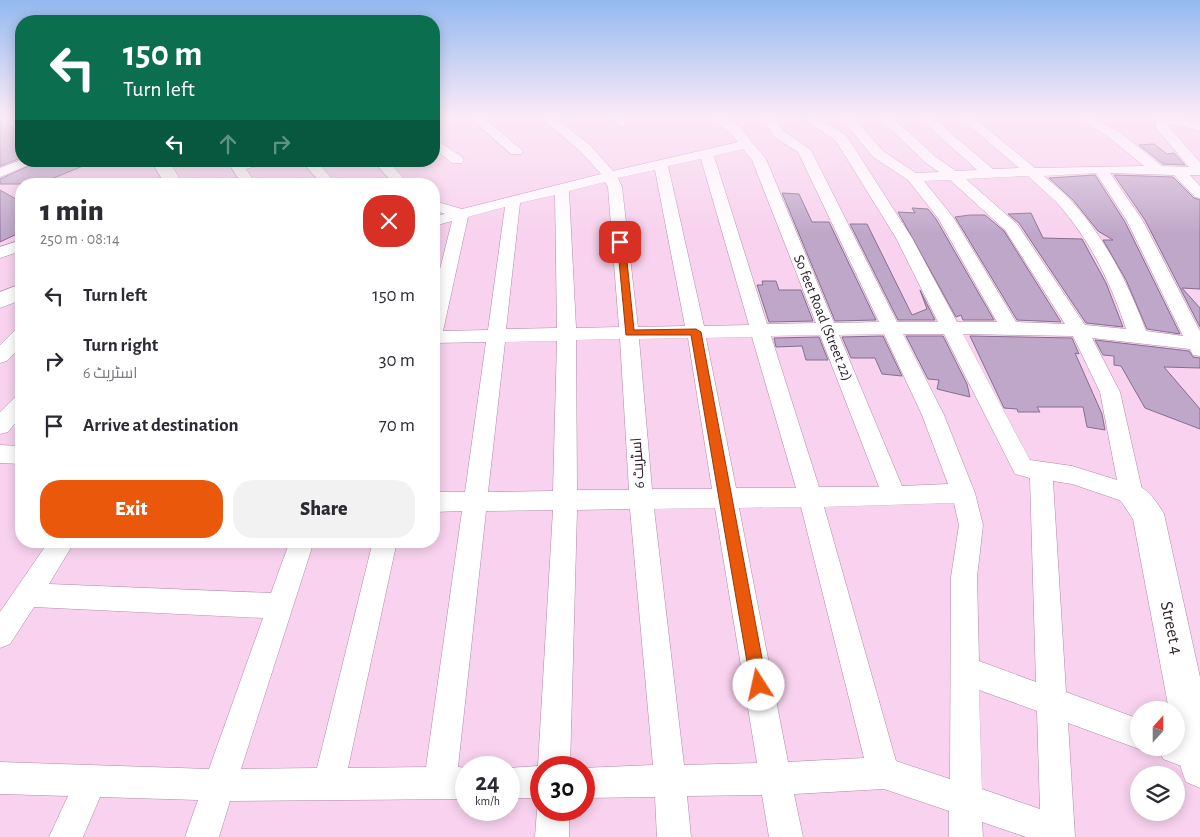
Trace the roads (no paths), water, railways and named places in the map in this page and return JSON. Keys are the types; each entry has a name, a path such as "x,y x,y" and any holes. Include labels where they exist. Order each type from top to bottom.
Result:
{"street":[{"path":"452,156 457,160"},
{"name":"اسٹریٹ 6","path":"591,156 610,176 615,187 629,333 641,499 674,837"},
{"path":"440,219 693,156"},
{"path":"707,156 810,497 884,773"},
{"name":"So feet Road (Street 22)","path":"756,156 894,496"},
{"path":"807,156 933,415 963,493 971,525 964,577 966,837"},
{"path":"852,156 904,238 1023,468 1072,475 1131,494 1110,392 1079,330 1011,227 958,180 927,156"},
{"path":"881,156 913,177 933,202 958,238 1010,328"},
{"path":"970,156 991,174"},
{"path":"1012,156 1069,207 1092,238 1127,304 1138,337"},
{"path":"1141,156 1158,170"},
{"path":"1188,156 1200,171"},
{"path":"0,165 15,160"},
{"path":"661,164 696,332 786,837"},
{"path":"0,173 16,167"},
{"path":"150,167 156,178"},
{"path":"164,167 170,178"},
{"path":"238,167 245,178"},
{"path":"314,167 324,178"},
{"path":"386,167 396,178"},
{"path":"913,177 958,180 991,174 1100,169 1200,171"},
{"path":"1100,169 1135,221 1199,346"},
{"path":"1178,171 1200,194"},
{"path":"554,756 565,500 567,334 562,188"},
{"path":"0,778 220,785 453,783 475,501 513,200"},
{"path":"440,207 461,214"},
{"path":"440,304 461,214"},
{"path":"0,252 15,247"},
{"path":"0,301 15,294"},
{"path":"0,311 15,305"},
{"path":"440,337 889,328 1010,328 1079,330 1199,346"},
{"path":"0,356 15,341"},
{"path":"0,426 15,410"},
{"path":"0,454 15,455"},
{"path":"595,782 776,779 884,773 1058,834 1041,471"},
{"path":"440,502 894,496 963,493"},
{"name":"Street 4","path":"1131,494 1148,514 1193,757"},
{"path":"0,636 58,548"},
{"path":"202,837 300,548"},
{"path":"328,784 383,548"},
{"path":"27,595 280,606"},
{"path":"964,670 1130,731"},
{"path":"66,837 91,781"},
{"path":"552,837 553,821"}]}
